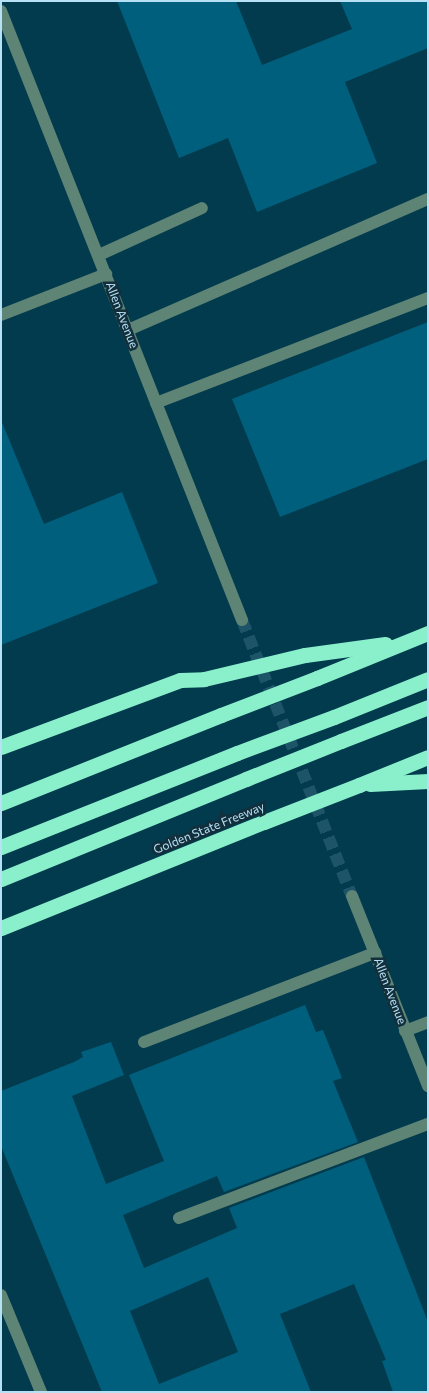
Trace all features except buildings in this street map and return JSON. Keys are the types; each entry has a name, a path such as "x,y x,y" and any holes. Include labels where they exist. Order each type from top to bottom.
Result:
{"highway":[{"path":"1,803 428,633"},
{"path":"1,747 180,680 204,679 305,655 409,641"},
{"path":"1,847 428,679"},
{"path":"1,879 246,779 428,708"},
{"name":"Golden State Freeway","path":"1,928 428,757"},
{"path":"359,785 428,781"}],"street":[{"name":"Allen Avenue","path":"1,11 242,620"},
{"path":"128,330 428,199"},
{"path":"98,255 202,208"},
{"path":"1,314 106,274"},
{"path":"156,403 428,298"},
{"name":"Allen Avenue","path":"352,896 428,1086"},
{"path":"144,1042 375,953"},
{"path":"406,1031 428,1022"},
{"path":"179,1218 428,1124"},
{"path":"1,1295 41,1392"}],"tunnel":[{"path":"242,620 352,896"}]}
